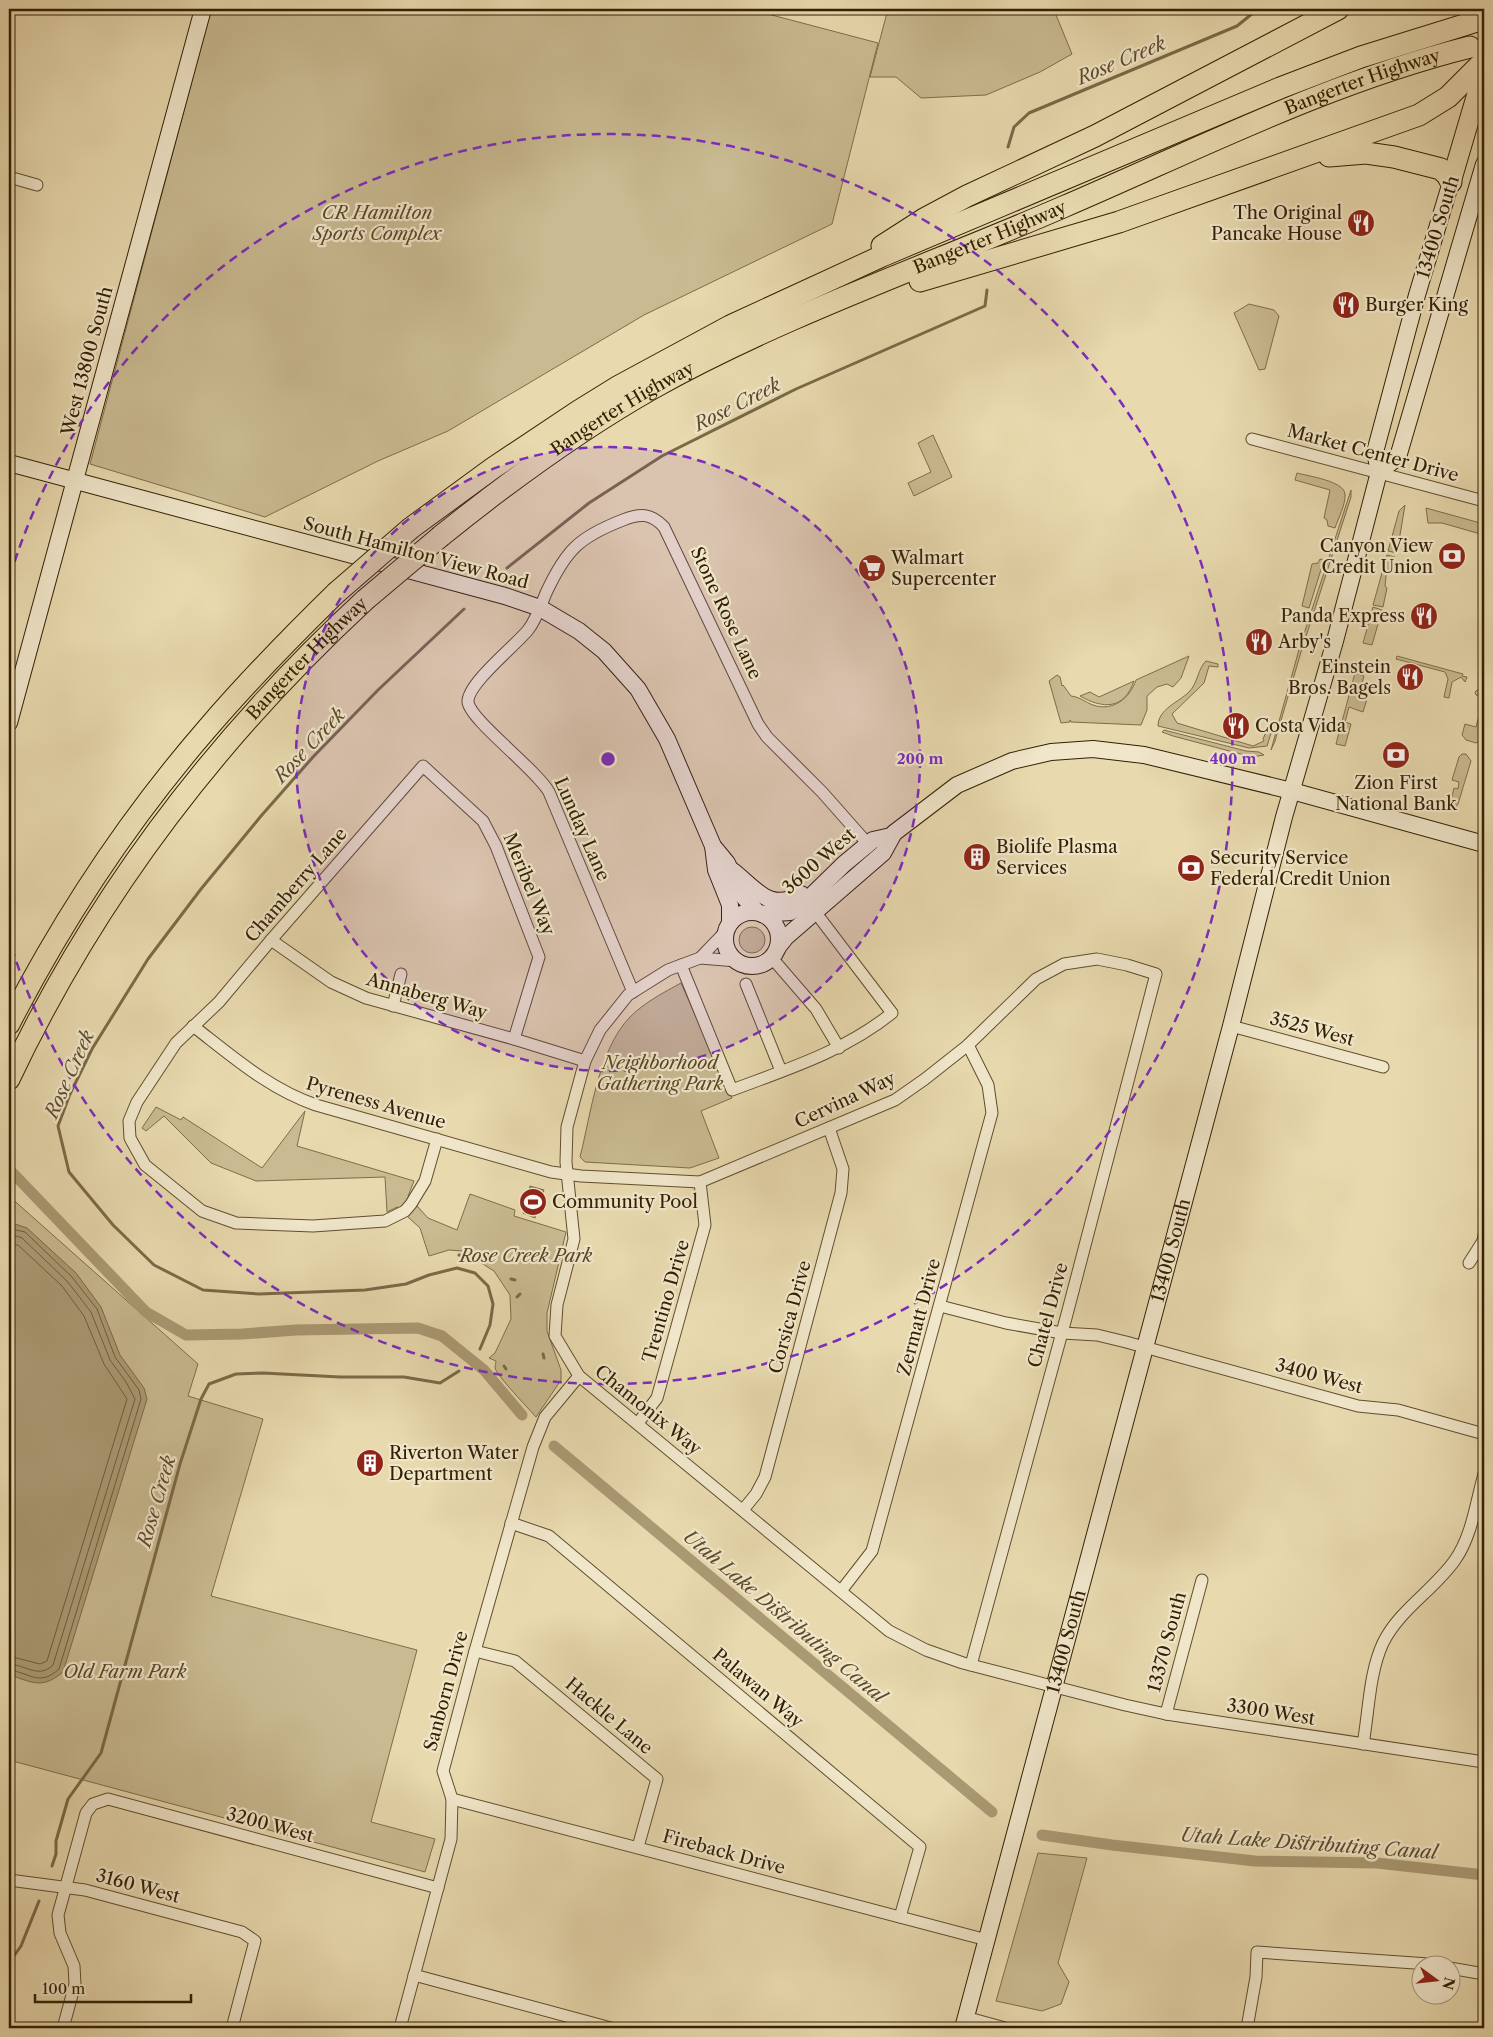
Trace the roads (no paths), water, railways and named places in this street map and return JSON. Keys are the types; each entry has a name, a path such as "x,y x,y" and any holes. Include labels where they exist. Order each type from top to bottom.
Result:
{"highway":[{"path":"825,282 943,208 1094,136 1338,9"},
{"name":"Bangerter Highway","path":"9,1024 61,930 114,849 159,787 229,703 336,593 411,528 500,463 619,386 730,326 825,282 1320,72 1399,44 1477,21"},
{"path":"779,326 922,280 1092,230 1430,110 1452,94 1477,54"},
{"name":"Bangerter Highway","path":"9,1079 36,1024 73,958 113,893 171,812 233,736 264,700 365,600 440,536 516,477 605,416 691,368 779,326 1001,234 1301,104 1392,70 1477,54"},
{"path":"1284,163 1343,154 1380,154 1441,169 1451,182"}],"main road":[{"name":"13400 South","path":"1451,182 1484,70"}],"street":[{"name":"West 13800 South","path":"9,723 203,9"},
{"name":"13400 South","path":"1379,472 1398,457 1484,164"},
{"path":"9,177 37,185"},
{"name":"13400 South","path":"964,2023 1056,1686 1292,791 1335,641 1379,472 1375,452 1412,311 1451,182"},
{"name":"Market Center Drive","path":"1252,440 1484,501"},
{"path":"9,463 76,481"},
{"name":"South Hamilton View Road","path":"76,481 505,596 540,608 579,631 604,651 638,689 667,739 713,846 729,868 742,895 759,913"},
{"name":"Stone Rose Lane","path":"540,608 562,561 582,540 594,532 639,515 644,514 659,521 664,526 676,549 758,724 767,737 822,792 868,844"},
{"name":"Lunday Lane","path":"540,608 528,630 471,689 468,703 476,716 540,778 549,792 633,992"},
{"path":"891,836 957,785 1012,760 1051,752 1093,750 1144,755 1292,791 1484,844"},
{"name":"Chamberry Lane","path":"424,766 219,1002 176,1043 137,1102 129,1121 130,1138 145,1165 202,1211 236,1223 313,1226 385,1221 405,1211 411,1204 425,1181 437,1139"},
{"name":"Meribel Way","path":"424,766 483,821 496,846 539,957 514,1039"},
{"name":"3600 West","path":"759,913 790,912 802,905 844,864 868,844 874,840 891,836"},
{"name":"3600 West","path":"775,952 786,937 883,853 891,836"},
{"name":"South Hamilton View Road","path":"713,846 716,870 730,905 728,927"},
{"path":"729,868 765,898 782,902 794,898 844,864"},
{"path":"682,965 732,1090 781,1071 839,1048 868,1031 892,1013 816,912"},
{"path":"747,913 759,913 774,924 778,931 775,952 761,965 753,966 736,961 729,953 725,942 728,927 738,916 747,913"},
{"name":"Chamonix Way","path":"700,958 728,927"},
{"name":"Annaberg Way","path":"271,940 331,982 366,998 514,1039 585,1061"},
{"path":"775,952 816,1009 839,1048"},
{"name":"Chamonix Way","path":"736,961 700,958 668,970 628,995 600,1030 585,1061 567,1127 566,1162 574,1239 556,1305 556,1336 579,1376 889,1631 926,1650 972,1665 1056,1686"},
{"name":"Cervina Way","path":"567,1175 700,1182 895,1100 968,1045 1036,979 1064,964 1097,960 1127,965 1156,974"},
{"path":"393,1006 401,974"},
{"name":"Chatel Drive","path":"972,1665 1062,1333 1156,974"},
{"path":"746,984 781,1071"},
{"name":"Pyreness Avenue","path":"193,1026 267,1082 295,1098 567,1175"},
{"name":"3525 West","path":"1231,1026 1383,1067"},
{"name":"Zermatt Drive","path":"841,1591 872,1551 992,1113 988,1085 968,1045"},
{"name":"Corsica Drive","path":"743,1510 756,1494 766,1477 841,1193 844,1169 829,1128"},
{"name":"Trentino Drive","path":"638,1423 657,1398 705,1225 700,1182"},
{"path":"1469,1263 1483,1241 1484,1235"},
{"name":"3400 West","path":"940,1306 1006,1323 1062,1333 1097,1335 1358,1406 1398,1410 1484,1434"},
{"name":"Sanborn Drive","path":"400,2028 451,1839 452,1800 443,1771 475,1651 533,1447 545,1417 579,1376"},
{"path":"1363,1744 1374,1671 1382,1645 1396,1623 1447,1570 1460,1552 1484,1474"},
{"name":"Palawan Way","path":"511,1523 549,1536 920,1847 900,1917"},
{"name":"13370 South","path":"1166,1714 1202,1580"},
{"name":"Hackle Lane","path":"475,1651 515,1661 657,1779 638,1847"},
{"name":"3300 West","path":"1056,1686 1076,1693 1166,1714 1484,1762"},
{"name":"3200 West","path":"65,1887 86,1813 93,1804 108,1799 438,1888"},
{"name":"Fireback Drive","path":"452,1800 638,1847 987,1940"},
{"name":"3160 West","path":"9,1880 86,1890 242,1932 255,1941 232,2028"},
{"path":"64,2028 75,1984 74,1966 60,1933 58,1915 65,1887"},
{"path":"1247,2028 1256,1977 1257,1952 1410,1963"},
{"path":"1460,1970 1484,1974"},
{"path":"414,1974 589,2025 611,2028"},
{"path":"964,2023 1005,2028"}],"water":[{"name":"Community Pool","path":"530,1186 544,1190 535,1218 523,1213"},
{"path":"15,1224 27,1228 76,1273 101,1307 120,1355 144,1388 147,1399 63,1672 43,1683 31,1682 9,1675 9,1227"}],"waterway":[{"name":"Rose Creek","path":"1008,147 1014,127 1029,113 1237,26 1258,9"},
{"name":"Rose Creek","path":"507,568 589,503 662,456 796,389 985,306 987,290"},
{"name":"Rose Creek","path":"464,609 378,690 313,757 201,889 148,959 92,1049 70,1094 58,1126 69,1172 113,1225 154,1265 203,1290 259,1294 365,1290 406,1284 429,1275 457,1268 475,1273 488,1286 493,1304 490,1325 480,1349"},
{"name":"Utah Lake Distributing Canal","path":"9,1169 146,1312 186,1335 242,1334 296,1330 418,1328 442,1336 484,1370 522,1415"},
{"path":"459,1255 463,1256"},
{"path":"511,1279 515,1280"},
{"path":"517,1297 520,1294"},
{"path":"543,1354 544,1358"},
{"name":"Rose Creek","path":"52,1866 56,1854 56,1841 68,1799 101,1753 180,1464 201,1399 209,1384 236,1374 263,1373 340,1377 404,1377 440,1383 459,1371"},
{"name":"Utah Lake Distributing Canal","path":"554,1446 992,1812"},
{"name":"Utah Lake Distributing Canal","path":"1042,1835 1255,1861 1377,1863 1484,1875"},
{"name":"Rose Creek","path":"9,1963 21,1946 39,1901"}],"place":[{"name":"The Original Pancake House","path":"1361,223"},
{"name":"Burger King","path":"1346,305"},
{"name":"Canyon View Credit Union","path":"1452,556"},
{"name":"Walmart Supercenter","path":"872,568"},
{"name":"Panda Express","path":"1424,616"},
{"name":"Arby's","path":"1259,642"},
{"name":"Einstein Bros. Bagels","path":"1410,677"},
{"name":"Costa Vida","path":"1236,726"},
{"name":"Zion First National Bank","path":"1396,755"},
{"name":"Biolife Plasma Services","path":"977,857"},
{"name":"Security Service Federal Credit Union","path":"1191,868"},
{"name":"Community Pool","path":"533,1202"},
{"name":"Riverton Water Department","path":"370,1463"}],"park label":[{"name":"CR Hamilton Sports Complex","path":"377,223"},
{"name":"Neighborhood Gathering Park","path":"660,1073"},
{"name":"Rose Creek Park","path":"526,1256"},
{"name":"Old Farm Park","path":"125,1672"}]}
